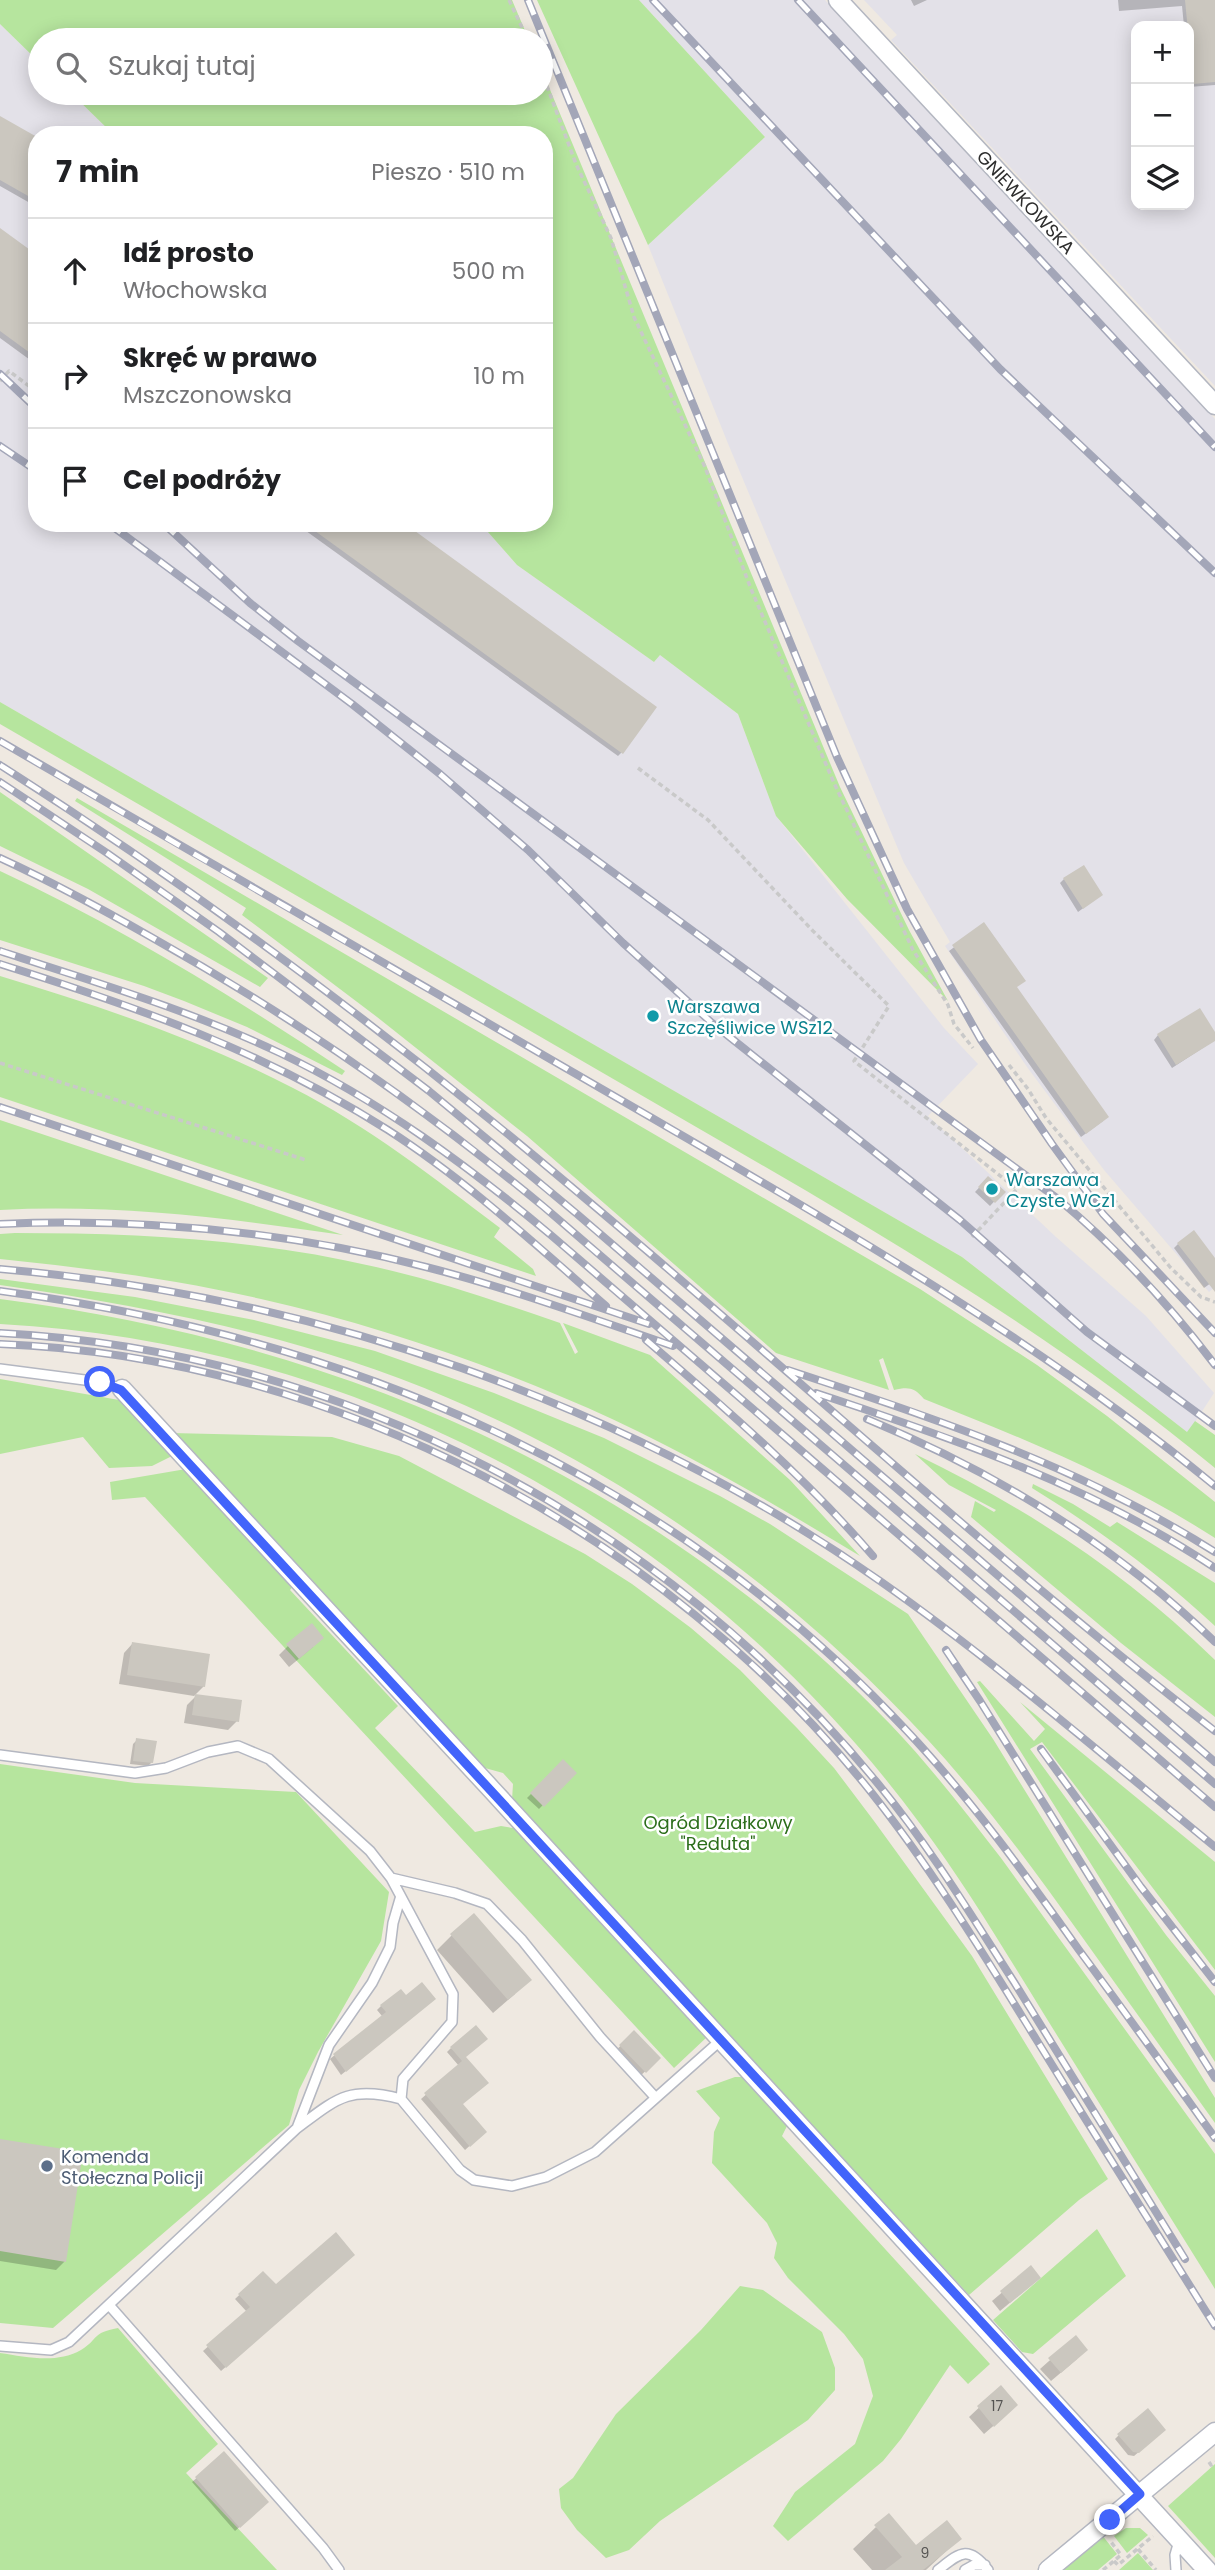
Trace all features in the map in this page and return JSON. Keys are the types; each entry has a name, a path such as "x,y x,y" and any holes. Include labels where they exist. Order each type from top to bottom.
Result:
{"street":[{"name":"GNIEWKOWSKA","path":"838,0 1215,404"},
{"path":"121,1390 1140,2494 1207,2570"},
{"path":"1048,2570 1215,2432"}],"lane":[{"path":"0,1369 100,1382 121,1390"},
{"path":"0,1755 135,1773 166,1768 208,1752 238,1746 269,1759 370,1851 391,1878 453,1994 452,2022 403,2080 401,2099"},
{"path":"391,1878 455,1893 487,1904 522,1940 600,2037 654,2097"},
{"path":"296,2129 330,2045 372,1983 390,1947 400,1899"},
{"path":"0,2346 51,2350 69,2342 296,2129 335,2099 362,2092 401,2099 460,2170 474,2180 512,2186 546,2177 595,2152 721,2040"},
{"path":"109,2305 339,2570"},
{"path":"1176,2570 1175,2555 1179,2539"},
{"path":"938,2570 960,2553 970,2554 986,2568"},
{"path":"965,2570 974,2566 986,2568"}],"path":[{"path":"509,0 522,28"},
{"path":"553,102 576,164 611,237 634,317 705,467 751,589 834,783 914,950 948,1005 954,1024 973,1048"},
{"path":"0,381 9,371 28,386"},
{"path":"638,768 708,820 813,931 889,1006 854,1061 1017,1189 971,1239"},
{"path":"0,1063 306,1160"},
{"path":"1009,1065 1046,1118 1170,1267 1200,1297 1215,1302"},
{"path":"1114,2561 1118,2565 1154,2534"},
{"path":"1138,2549 1156,2570"},
{"path":"1103,2570 1120,2557"}],"shaded area":[{"path":"639,0 825,0 1215,419 1215,1287 1209,1292 1104,1170 1027,1067 945,946 950,942 904,863 648,245 765,137"},
{"path":"864,0 1215,0 1215,386 891,40 897,35"},
{"path":"0,24 28,51 28,105 83,105 105,126 28,126 28,532 488,532 517,565 654,662 660,655 738,714 776,816 944,1028 978,1064 928,1116 1056,1237 1146,1316 1214,1393 1188,1433 962,1257 0,702"}],"green space":[{"path":"0,0 512,0 524,28 28,28 28,51 0,24"},
{"path":"537,0 639,0 765,137 648,245 553,35 553,28 550,28"},
{"path":"553,97 840,787 909,930 948,1001 847,899 776,816 738,714 660,655 654,662 517,565 488,532 553,532 553,126 105,126 83,105 553,105"},
{"path":"0,702 962,1257 1187,1432 1195,1421 1215,1435 1215,1468 1066,1356 911,1254 0,724"},
{"path":"0,792 268,978 260,987 88,889 0,846"},
{"path":"77,798 920,1289 1037,1365 1107,1416 1215,1502 1215,1538 1145,1497 1073,1461 924,1399 914,1390 894,1390 883,1358 879,1360 889,1390 776,1353 527,1136 377,1017 242,915 246,908 75,801"},
{"path":"0,871 177,965 345,1071 342,1075 247,1027 184,1001 0,940"},
{"path":"0,976 75,999 186,1039 321,1103 400,1154 500,1228 494,1237 533,1269 536,1276 0,1097"},
{"path":"0,1120 343,1235 172,1214 86,1209 0,1210"},
{"path":"0,1234 151,1236 241,1244 331,1258 422,1279 560,1323 575,1354 578,1352 563,1323 650,1355 790,1480 860,1556 677,1451 601,1414 489,1368 376,1329 261,1299 131,1275 0,1259"},
{"path":"0,1279 135,1297 254,1320 375,1351 494,1393 604,1438 720,1496 770,1524 908,1614 993,1739 1215,2098 1215,2123 1026,1859 949,1763 876,1687 822,1636 706,1543 581,1463 516,1429 394,1377 284,1341 228,1327 114,1303 0,1285"},
{"path":"0,1299 126,1320 249,1349 368,1387 483,1435 593,1492 698,1560 798,1637 891,1725 948,1790 1001,1858 1215,2154 1215,2289 998,1940 937,1847 834,1719 737,1625 631,1542 517,1471 396,1413 268,1369 136,1339 0,1324"},
{"path":"0,1379 119,1400 174,1455 152,1466 109,1468 83,1437 0,1454"},
{"name":"Ogród Działkowy \"Reduta\"","path":"171,1433 332,1437 399,1456 585,1554 632,1584 691,1628 740,1670 834,1768 972,1956 1108,2179 1079,2200 969,2295 512,1800 513,1784 503,1773 485,1768"},
{"path":"915,1454 1036,1520 1110,1571 1181,1628 1215,1660 1215,1717 1121,1643 971,1517 975,1501 994,1512 996,1510 949,1485"},
{"path":"186,1469 293,1586 290,1590 398,1706 375,1728 475,1832 501,1826 519,1829 707,2037 674,2068 145,1497 112,1500 110,1482"},
{"path":"1033,1484 1110,1527 1117,1522 1215,1583 1215,1626 1150,1570 1032,1488"},
{"path":"980,1681 1034,1741 1045,1729 1020,1702 1215,1862 1215,1970 1042,1742 1030,1749 1166,1935 1215,1996 1215,2062 977,1682"},
{"path":"0,1764 135,1783 296,1792 389,1892 381,1941 299,2090 289,2125 53,2328 0,2323"},
{"path":"735,2077 746,2077 788,2124 782,2136 990,2364 968,2384 950,2365 901,2439 883,2461 788,2541 773,2526 795,2492 855,2444 873,2396 863,2359 844,2334 788,2278 774,2258 777,2243 767,2223 712,2163 714,2132 720,2118 696,2091"},
{"path":"1097,2229 1126,2276 1033,2354 1022,2352 993,2320"},
{"path":"740,2286 763,2290 822,2332 835,2368 835,2390 808,2420 660,2521 629,2550 606,2558 577,2530 561,2508 559,2489 573,2478 616,2414 701,2330"},
{"path":"118,2328 218,2444 186,2473 277,2570 0,2570 0,2353 41,2358 62,2357 81,2350 99,2334"},
{"path":"1215,2464 1215,2558 1168,2506"},
{"path":"1126,2528 1140,2528 1148,2535 1127,2553 1114,2536"},
{"path":"1102,2535 1117,2554 1098,2570 1059,2570"},
{"path":"1138,2553 1153,2570 1119,2570"}],"building":[{"path":"1185,0 1215,0 1215,82 1194,84 1194,21 1187,21"},
{"path":"0,116 28,132 28,196 0,180"},
{"path":"0,228 28,248 28,351 0,331"},
{"path":"316,532 416,532 657,707 623,754"},
{"path":"1084,865 1103,895 1083,909 1063,878"},
{"path":"984,922 1026,981 1017,987 1109,1117 1086,1134 952,945"},
{"path":"1200,1008 1215,1032 1215,1041 1176,1065 1157,1034"},
{"name":"Warszawa Czyste WCz1","path":"988,1176 1006,1192 995,1203 978,1187"},
{"path":"1194,1230 1215,1258 1215,1292 1177,1243"},
{"path":"312,1623 324,1638 299,1659 286,1644"},
{"path":"132,1642 210,1654 205,1687 127,1675"},
{"path":"195,1694 242,1700 239,1722 192,1715"},
{"path":"136,1738 157,1741 153,1763 133,1761"},
{"path":"563,1759 577,1773 544,1807 530,1793"},
{"path":"474,1913 532,1980 508,2000 450,1934"},
{"path":"422,1982 436,1999 346,2072 333,2054 386,2012 380,2005 401,1989 406,1995"},
{"path":"476,2025 488,2039 466,2057 489,2083 463,2104 487,2132 470,2147 424,2093 462,2061 450,2047"},
{"path":"634,2030 661,2058 646,2073 619,2045"},
{"path":"0,2139 83,2152 66,2262 0,2251"},
{"path":"336,2232 355,2255 226,2368 206,2345 250,2307 238,2294 263,2271 276,2284"},
{"path":"1031,2265 1041,2278 1010,2303 1000,2291"},
{"path":"1076,2335 1088,2350 1061,2373 1048,2358"},
{"path":"1001,2385 1018,2405 994,2427 977,2406"},
{"path":"1148,2408 1166,2430 1139,2453 1133,2452 1117,2434"},
{"path":"224,2451 269,2502 240,2528 195,2477"},
{"path":"889,2513 916,2545 947,2520 962,2539 923,2570 885,2570 902,2557 874,2525"}],"railway":[{"path":"528,0 539,28"},
{"path":"653,0 1000,369 1215,573"},
{"path":"798,0 1215,447"},
{"path":"553,61 837,757 907,909 981,1040 1052,1144 1103,1214 1215,1333"},
{"path":"0,374 28,400"},
{"path":"0,446 28,465"},
{"path":"120,532 352,704 440,774 528,850 623,943 712,1023 960,1220 1087,1332 1215,1426"},
{"path":"173,532 250,603 298,641 1058,1199 1141,1277 1215,1365"},
{"path":"0,741 870,1246 1012,1336 1149,1433 1215,1486"},
{"path":"0,765 252,936 434,1074 584,1197 1031,1582 1215,1731"},
{"path":"0,782 219,932 429,1091 577,1214 1215,1762"},
{"path":"0,858 114,916 254,998 354,1063 498,1169 1215,1784"},
{"path":"0,951 142,997 212,1023 317,1072 422,1136 488,1184 552,1236 1215,1807"},
{"path":"0,964 102,997 200,1034 295,1077 342,1102 445,1170 606,1306"},
{"path":"0,1107 649,1324"},
{"path":"0,1224 161,1225 320,1244 457,1275 673,1346"},
{"path":"0,1269 117,1283 233,1304 348,1332 461,1368 571,1410 678,1460 781,1517 880,1581 966,1644 1215,1847"},
{"path":"0,1291 129,1312 254,1343 376,1382 493,1431 606,1490 712,1559 813,1639 931,1757 1018,1865 1215,2138"},
{"path":"0,1333 127,1347 251,1374 372,1414 487,1467 597,1531 699,1606 794,1691 879,1785 916,1833 1014,1982 1185,2259"},
{"path":"646,1340 792,1470 873,1556"},
{"path":"0,1344 125,1356 247,1383 367,1423 483,1476 592,1540 694,1615 788,1699 871,1792 893,1821 977,1944 1215,2326"},
{"path":"788,1370 954,1427 1061,1470 1164,1522 1215,1552"},
{"path":"816,1393 920,1428 1021,1467 1120,1513 1215,1568"},
{"path":"867,1419 961,1463 1052,1514 1136,1574 1215,1642"},
{"path":"946,1650 1215,2078"},
{"path":"1041,1749 1141,1887 1215,1982"}],"place":[{"name":"Warszawa Szczęśliwice WSz12","path":"653,1016"},
{"name":"Warszawa Czyste WCz1","path":"992,1189"},
{"name":"Komenda Stołeczna Policji","path":"47,2166"}],"route":[{"path":"100,1382 121,1390 1140,2494 1110,2520"}]}
